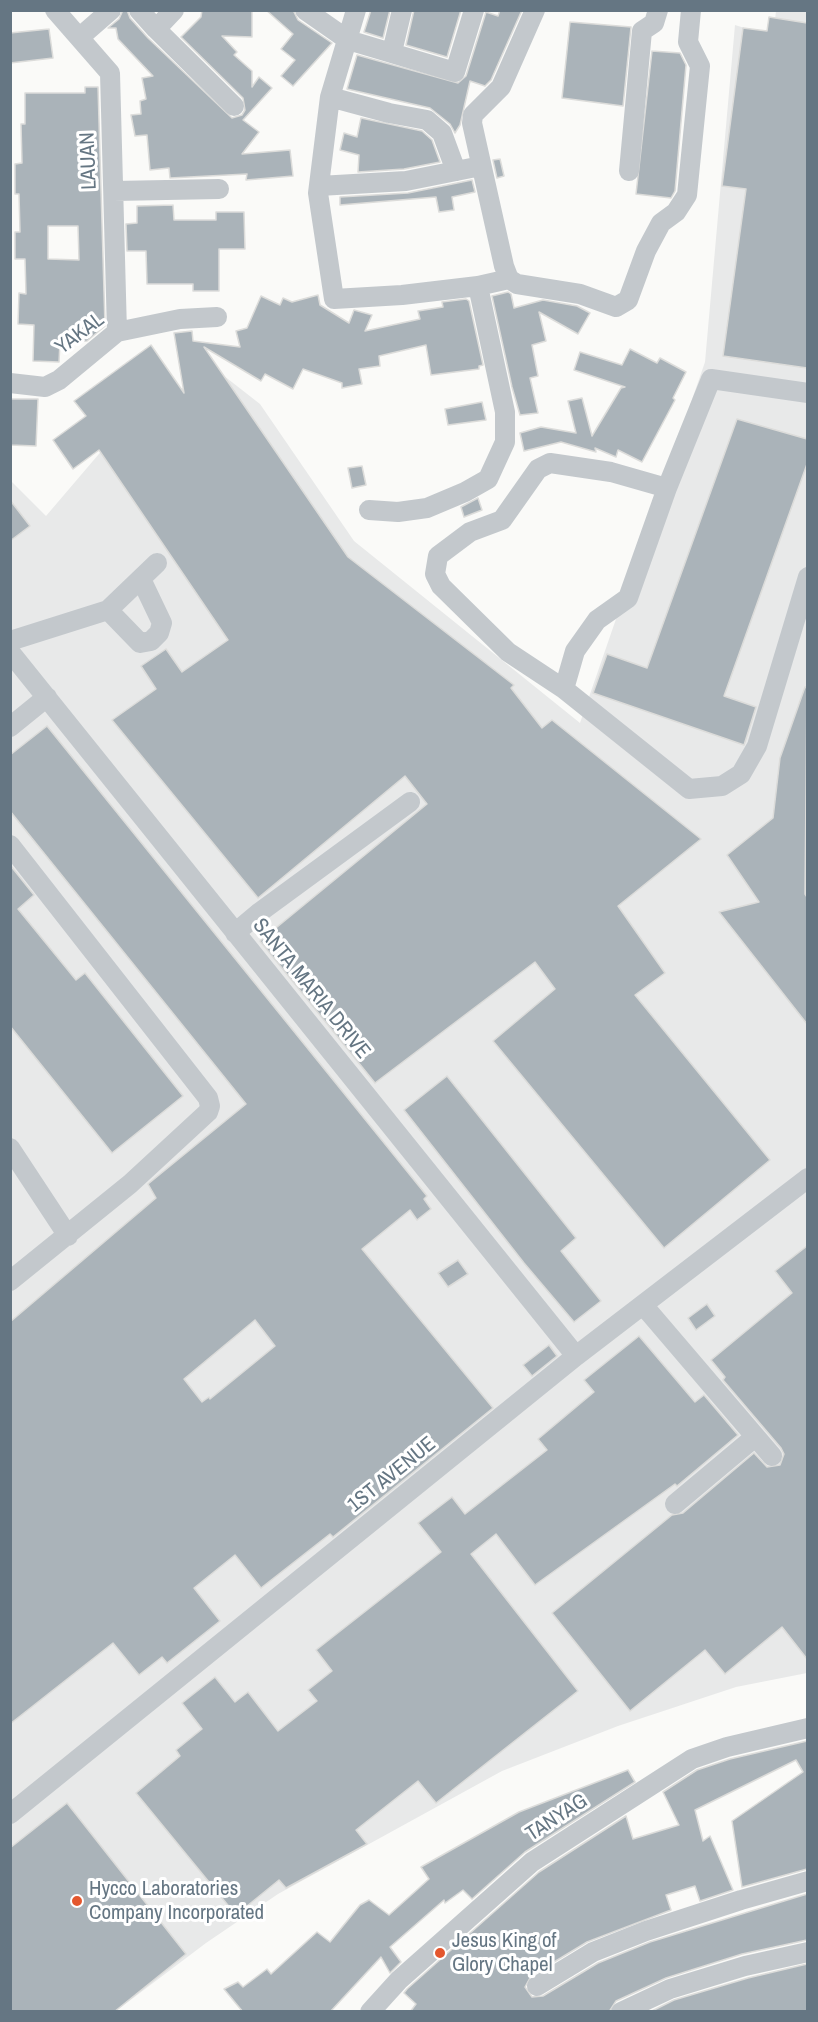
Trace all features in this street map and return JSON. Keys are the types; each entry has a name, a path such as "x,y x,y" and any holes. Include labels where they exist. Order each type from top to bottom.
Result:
{"street":[{"name":"LAUAN","path":"55,10 110,73 117,332"},
{"path":"80,37 111,10"},
{"path":"139,10 234,106"},
{"path":"156,29 174,10"},
{"path":"305,10 348,40 455,72 474,10"},
{"path":"356,10 330,97 319,186 334,299 402,295 478,286 509,279"},
{"path":"392,52 402,10"},
{"path":"535,10 501,87 473,115 472,123 509,279 517,284 580,294 616,307 628,300 646,251 661,223 676,212 687,195 700,66 688,42 692,10"},
{"path":"629,171 642,31 654,23 658,10"},
{"path":"330,97 389,113 428,120 442,133 456,171"},
{"path":"319,186 406,181 481,166"},
{"path":"114,190 219,189"},
{"path":"369,510 398,512 427,507 465,492 488,478 504,442 505,412 478,286"},
{"name":"YAKAL","path":"10,383 45,387 59,380 117,332 180,318 217,318"},
{"path":"564,689 575,651 597,620 628,598 666,488 711,379 807,393"},
{"path":"666,488 611,472 550,463 538,468 502,520 470,532 438,556 435,574 441,586 508,652 564,689 689,789 722,786 741,774 757,746 807,577"},
{"path":"10,641 108,610 157,563"},
{"path":"108,610 140,643 152,640 159,633 162,623 141,579"},
{"name":"SANTA MARIA DRIVE","path":"10,652 576,1356"},
{"path":"10,728 47,698"},
{"path":"236,933 260,912 410,802"},
{"path":"10,845 208,1098 210,1106 208,1112 130,1184 10,1281"},
{"path":"10,1148 68,1236"},
{"name":"1ST AVENUE","path":"10,1814 576,1356 807,1178"},
{"path":"643,1305 772,1456"},
{"path":"675,1504 755,1437"},
{"name":"TANYAG","path":"370,2012 399,1980 532,1862 692,1759 727,1747 807,1728"},
{"path":"537,1986 593,1952 646,1931 807,1881"},
{"path":"621,2012 670,1989 745,1966 807,1952"}],"shaded area":[{"path":"776,11 807,11 807,1673 736,1687 618,1726 502,1771 278,1894 206,1943 116,2011 11,2011 10,480 46,516 139,407 219,372 260,404 354,541 580,723 705,362 735,25 773,37"}],"building":[{"path":"123,10 127,10 130,18 148,38 232,118 242,115 245,110 243,98 181,37 201,17 202,10 252,10 252,37 222,36 237,52 234,55 252,71 252,87 259,77 272,88 243,120 259,132 242,154 290,150 293,176 246,180 247,174 170,178 169,168 150,170 147,135 135,136 131,115 141,114 140,101 146,99 142,78 153,76 118,39 116,28 108,28 119,19"},
{"path":"266,10 293,10 298,20 332,43 293,86 281,76 295,60 281,49 293,34"},
{"path":"371,10 390,10 383,38 364,32"},
{"path":"414,10 461,10 447,57 406,45"},
{"path":"500,10 522,10 491,80 485,86 470,81 460,125 455,133 450,124 430,108 347,89 357,55 458,83 466,76 486,12 498,16"},
{"path":"769,17 807,23 807,368 723,356 746,189 722,186 743,28 767,31"},
{"path":"570,22 631,27 623,106 562,98"},
{"path":"49,29 53,58 10,63 10,33"},
{"path":"652,51 680,53 686,65 675,191 671,198 636,194"},
{"path":"85,87 98,87 105,326 87,341 60,342 59,362 33,361 34,325 18,324 19,293 26,294 25,259 15,259 15,232 20,232 19,194 15,194 15,164 22,163 21,124 25,124 25,93 85,93","holes":["48,226 78,226 79,260 48,259"]},
{"path":"361,118 422,131 432,140 440,162 404,169 358,172 359,155 340,150 344,133 357,137"},
{"path":"500,159 504,176 497,178 493,160"},
{"path":"472,180 475,192 452,197 454,210 439,212 436,197 340,205 340,197 408,193"},
{"path":"173,205 174,220 216,220 216,212 244,212 245,249 219,249 219,291 193,291 193,284 147,284 146,251 127,251 126,224 137,223 137,206"},
{"path":"508,292 511,294 514,308 543,300 577,306 590,313 578,334 539,312 546,341 532,345 538,376 530,378 538,413 520,415 512,387 492,296"},
{"path":"318,295 320,305 349,323 354,310 372,315 365,331 420,319 418,311 443,307 442,302 466,299 469,301 483,365 479,366 479,369 431,375 426,345 379,356 380,366 359,369 362,384 342,388 342,383 303,369 293,389 265,374 261,381 204,347 348,557 514,685 511,688 542,728 552,720 701,839 618,906 665,973 635,995 770,1160 664,1248 493,1041 555,989 535,962 375,1083 260,941 427,804 405,776 258,898 112,720 156,689 141,666 166,649 182,672 228,640 99,450 73,469 53,440 86,416 74,401 151,345 184,393 174,333 192,331 193,341 240,347 236,331 247,328 261,296 280,305 283,298 292,302"},
{"path":"630,349 657,363 660,358 686,372 673,398 675,400 642,462 618,450 616,457 595,448 596,452 561,442 524,451 520,433 541,427 576,433 568,401 582,398 592,436 621,388 625,387 574,370 580,352 622,365"},
{"path":"10,399 38,399 36,446 10,445"},
{"path":"482,402 486,420 448,425 445,409"},
{"path":"737,419 807,439 807,464 724,696 756,707 744,745 593,693 607,654 647,668"},
{"path":"362,466 366,485 352,488 348,468"},
{"path":"478,498 482,510 464,517 461,507"},
{"path":"10,500 30,526 10,541"},
{"path":"805,687 807,688 805,894 807,897 807,1024 719,912 759,902 727,855 773,818 780,758"},
{"path":"47,726 427,1196 424,1199 431,1209 417,1220 410,1210 362,1249 493,1408 333,1537 330,1534 261,1588 235,1555 194,1588 220,1621 167,1663 162,1657 139,1675 113,1643 10,1724 10,1322 156,1198 148,1184 246,1104 10,811 10,755","holes":["255,1320 275,1346 210,1399 209,1397 202,1402 184,1379"]},
{"path":"10,865 34,895 18,909 76,980 85,973 183,1096 112,1153 10,1026"},
{"path":"447,1076 576,1238 561,1251 601,1301 574,1322 524,1263 404,1110"},
{"path":"807,1246 807,1659 782,1627 725,1674 705,1650 630,1711 552,1613 672,1515 683,1513 754,1453 767,1467 780,1465 784,1454 781,1448 723,1380 725,1377 711,1360 792,1293 775,1271"},
{"path":"458,1260 468,1274 448,1287 438,1273"},
{"path":"707,1304 715,1316 696,1330 688,1318"},
{"path":"639,1336 695,1402 704,1395 738,1435 677,1486 675,1484 535,1585 496,1534 471,1554 578,1691 436,1803 418,1781 356,1830 367,1844 286,1888 279,1880 236,1915 136,1793 180,1756 176,1750 202,1729 182,1703 215,1677 235,1702 248,1692 278,1731 317,1701 308,1690 332,1671 316,1650 441,1552 418,1523 452,1497 465,1514 547,1450 538,1439 594,1392 584,1380"},
{"path":"549,1345 557,1356 532,1376 523,1365"},
{"path":"807,1741 807,1869 742,1887 732,1821 803,1772 796,1760 695,1810 703,1841 710,1836 733,1890 700,1901 695,1886 666,1895 671,1910 587,1942 531,1976 525,1987 532,1997 543,1996 598,1963 650,1942 807,1894 807,1940 742,1954 666,1978 616,2001 609,2012 410,2012 416,2004 404,1993 407,1989 539,1872 626,1816 633,1839 679,1825 663,1792 697,1770 730,1759"},
{"path":"628,1770 635,1782 525,1852 472,1899 463,1890 445,1903 444,1900 390,1947 401,1962 390,1973 381,1957 330,2012 243,2012 224,1989 238,1982 243,1987 267,1969 271,1974 317,1932 330,1942 360,1905 369,1900 389,1915 429,1879 421,1867 519,1812"},
{"name":"Hycco Laboratories Company Incorporated","path":"67,1803 186,1954 114,2012 10,2012 10,1848"},
{"path":"807,1964 807,2012 650,2012 674,2000 748,1978"}],"place":[{"name":"Hycco Laboratories Company Incorporated","path":"77,1901"},
{"name":"Jesus King of Glory Chapel","path":"440,1953"}]}
